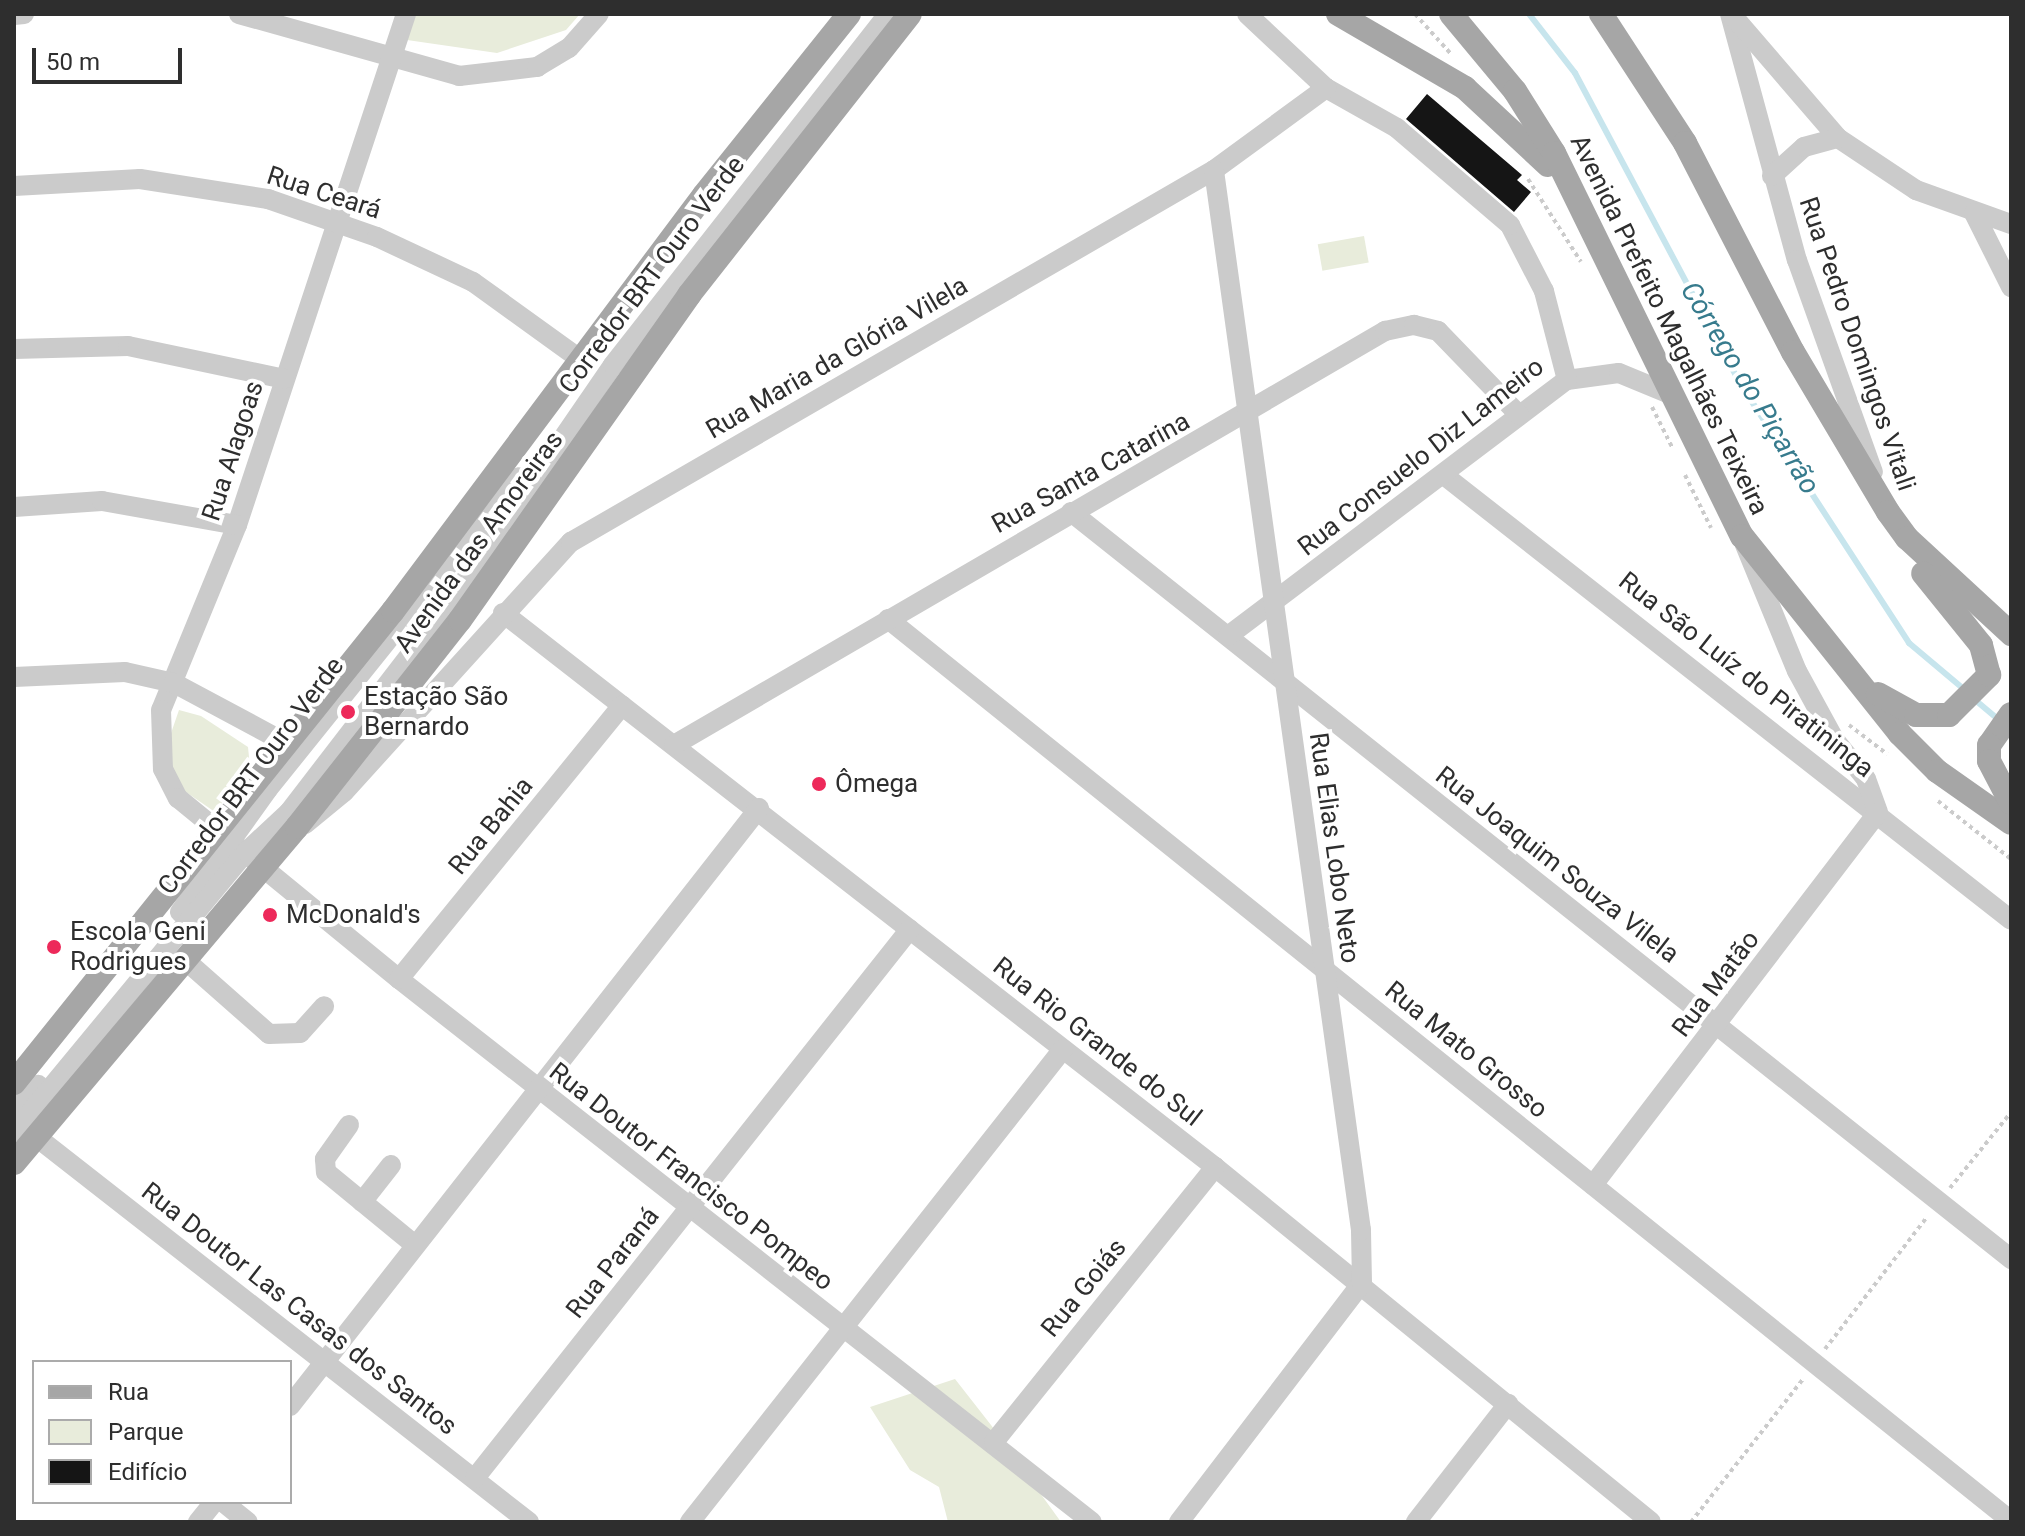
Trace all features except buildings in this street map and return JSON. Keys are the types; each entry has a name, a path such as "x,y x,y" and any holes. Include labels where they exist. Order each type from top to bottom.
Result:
{"main road":[{"name":"Avenida das Amoreiras","path":"14,1163 20,1124 184,959 241,848 288,744 584,362 704,195 849,14"},
{"name":"Avenida das Amoreiras","path":"14,1083 241,848 297,827 460,620 689,295 910,14"},
{"path":"1338,14 1426,61 1497,112 1585,211"},
{"name":"Avenida Prefeito Magalhães Teixeira","path":"1451,14 1515,91 1585,211 1670,394 1742,536 1846,672 1937,771 2011,823"},
{"path":"1601,14 1685,143 1793,352 1888,512 1907,538 2011,634"},
{"path":"1846,672 1903,711 1949,715 1983,686 1990,665 1986,653 1923,573 1907,538"},
{"path":"2010,714 1989,745 1994,778 2011,803"}],"street":[{"path":"14,15 24,14"},
{"path":"239,14 391,61 459,76 504,75 537,67 569,48 599,14"},
{"name":"Rua Alagoas","path":"241,848 178,798 163,769 161,710 237,525 406,14"},
{"name":"Corredor BRT Ouro Verde","path":"20,1124 241,848 268,789 514,484 623,331 876,14"},
{"name":"Corredor BRT Ouro Verde","path":"241,848 289,812 446,608 613,365 888,14"},
{"name":"Rua Consuelo Diz Lameiro","path":"1228,636 1445,476 1567,380 1544,291 1510,225 1397,128 1326,88 1247,14"},
{"path":"1731,14 1838,138 1916,190 2011,224"},
{"path":"1731,14 1772,176"},
{"path":"1214,170 1326,88"},
{"name":"Rua Pedro Domingos Vitali","path":"1838,138 1804,147 1772,176 1888,512"},
{"name":"Rua Maria da Glória Vilela","path":"297,827 315,821 344,792 503,613 571,542 1214,170"},
{"name":"Rua Elias Lobo Neto","path":"1214,170 1361,1230 1362,1283"},
{"name":"Rua Ceará","path":"14,186 140,179 268,199 338,223 473,282 584,362"},
{"path":"1974,213 2010,279"},
{"name":"Rua Santa Catarina","path":"674,745 1071,512 1249,415 1385,331 1414,325 1438,331 1519,415"},
{"path":"14,349 128,346 284,379"},
{"path":"1567,380 1619,373 1670,394"},
{"name":"Rua São Luíz do Piratininga","path":"1445,476 1878,812 2011,920"},
{"path":"14,507 102,501 237,525"},
{"name":"Rua Joaquim Souza Vilela","path":"1071,512 2011,1259"},
{"path":"1742,536 1797,671 1834,739 1866,779 1878,812"},
{"name":"Rua Rio Grande do Sul","path":"503,613 759,808 1362,1283 1651,1522"},
{"name":"Rua Mato Grosso","path":"888,619 1593,1185 1812,1366 2011,1521"},
{"path":"14,677 125,672 174,683 243,714 288,744"},
{"name":"Rua Bahia","path":"399,979 622,706"},
{"path":"292,1404 759,808"},
{"name":"Rua Matão","path":"1593,1185 1878,812"},
{"name":"Rua Doutor Francisco Pompeo","path":"241,848 688,1210 994,1442 1092,1522"},
{"name":"Rua Paraná","path":"475,1478 910,929"},
{"path":"184,959 269,1034 300,1033 324,1006"},
{"path":"690,1522 1063,1049"},
{"name":"Rua Doutor Las Casas dos Santos","path":"20,1124 323,1365 529,1522"},
{"path":"349,1125 324,1167 415,1245"},
{"path":"362,1202 391,1165"},
{"name":"Rua Goiás","path":"994,1442 1215,1167"},
{"path":"1179,1522 1362,1283"},
{"path":"1416,1522 1508,1404"},
{"path":"198,1522 212,1504"},
{"path":"226,1504 248,1522"}],"path":[{"path":"1691,1522 2011,1112"}],"green space":[{"path":"415,14 580,14 566,30 497,53 407,40"},
{"path":"1364,236 1369,263 1322,271 1318,244"},
{"path":"179,710 201,716 248,747 250,767 215,812 183,790 171,769 169,739"},
{"path":"955,1379 1061,1522 948,1522 939,1487 910,1470 870,1407"}],"waterway":[{"name":"Córrego do Piçarrão","path":"1529,14 1575,73 1741,385 1909,643 1966,691"},
{"name":"Córrego do Piçarrão","path":"1974,699 1999,720"}],"place":[{"name":"Estação São Bernardo","path":"348,712"},
{"name":"Ômega","path":"819,784"},
{"name":"McDonald's","path":"270,915"},
{"name":"Escola Geni Rodrigues","path":"54,947"}]}
